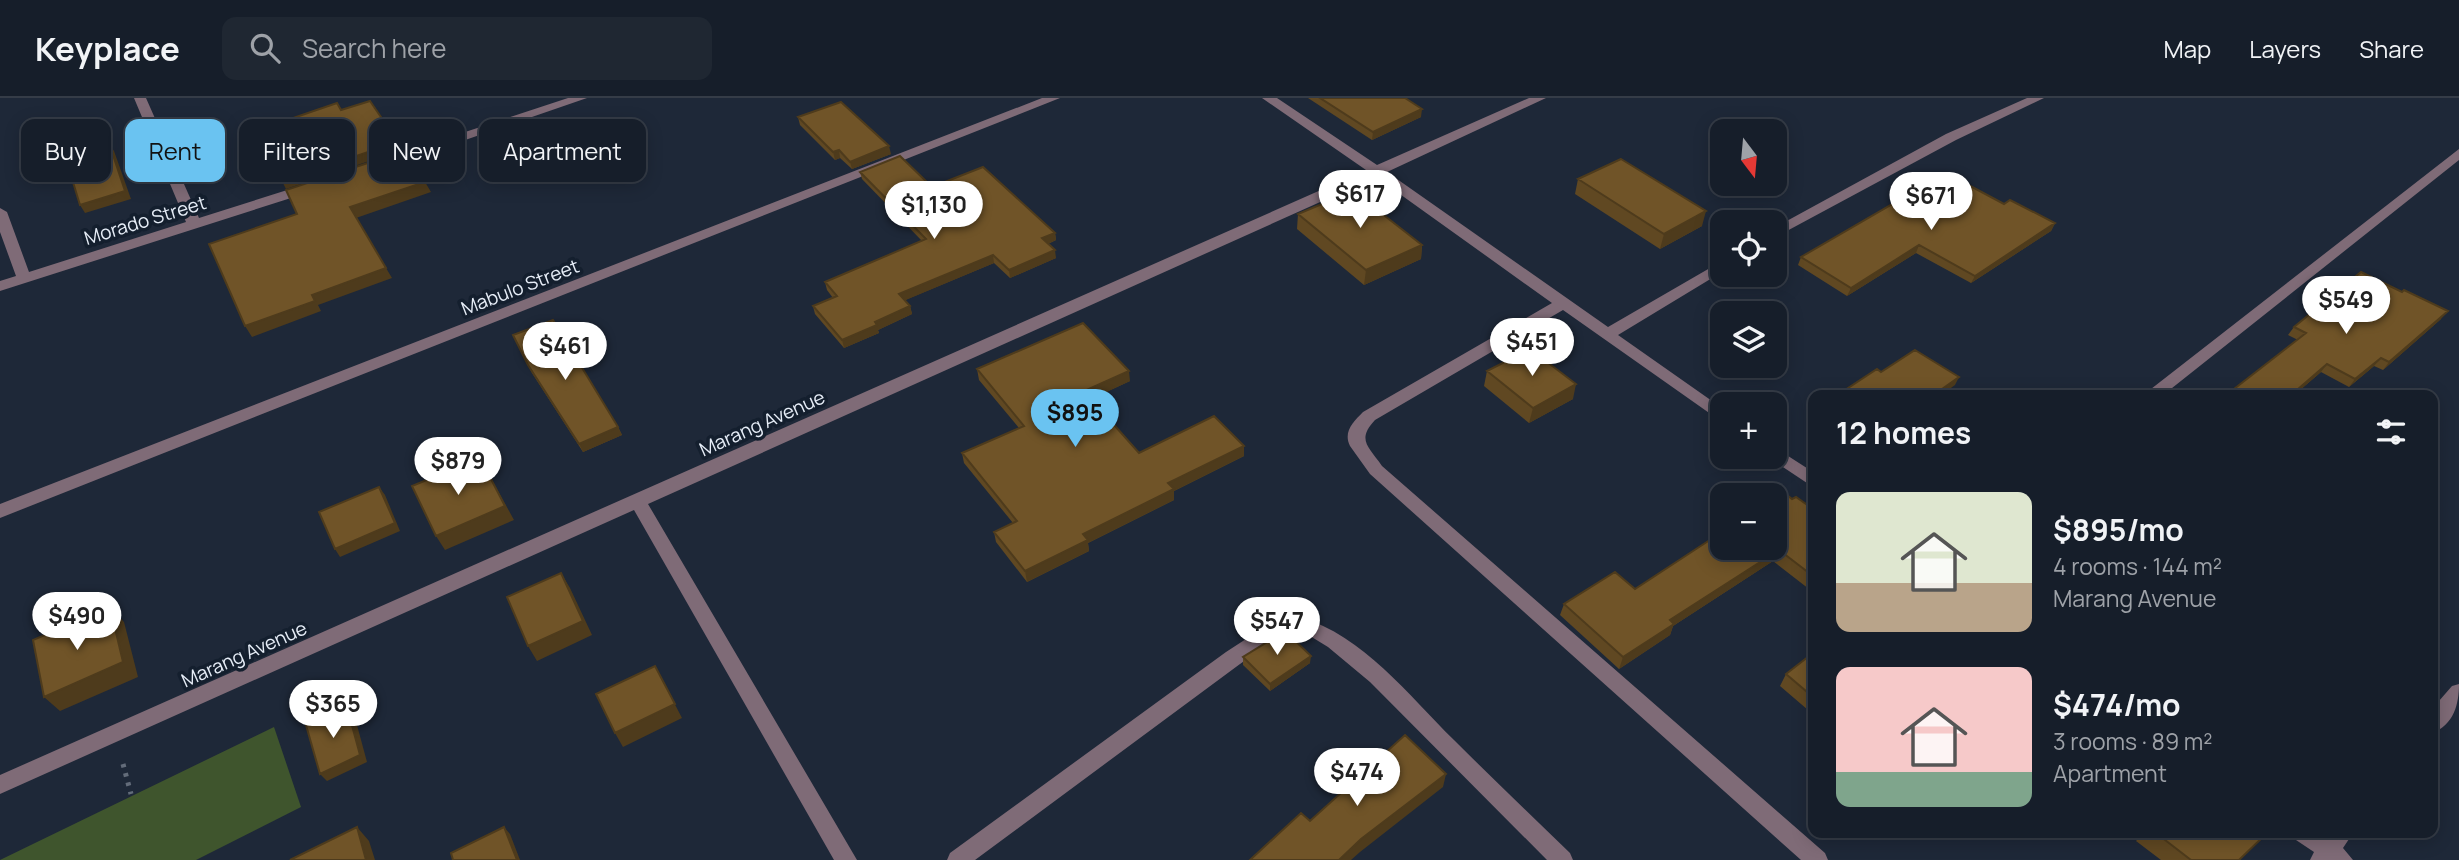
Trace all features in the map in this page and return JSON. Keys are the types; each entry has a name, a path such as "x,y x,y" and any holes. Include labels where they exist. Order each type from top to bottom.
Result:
{"street":[{"path":"140,98 195,226"},
{"path":"465,136 581,98"},
{"name":"Mabulo Street","path":"0,511 1054,98"},
{"path":"1268,98 1378,172 1710,407"},
{"name":"Marang Avenue","path":"0,785 1541,98"},
{"path":"1787,227 1951,136 2038,98"},
{"path":"2158,390 2459,153"},
{"name":"Morado Street","path":"0,286 324,183"},
{"path":"0,212 24,277"},
{"path":"1608,334 1710,273"},
{"path":"1562,304 1369,416 1357,429 1356,442 1376,470 1817,860"},
{"path":"1787,462 1808,477"},
{"path":"638,501 846,860"},
{"path":"958,860 1233,658 1280,628 1298,625 1326,635 1380,678 1562,860"},
{"path":"2438,717 2459,692"},
{"path":"2312,838 2333,851"}],"green space":[{"path":"274,727 301,807 196,860 0,860"}],"building":[{"path":"1320,98 1405,98 1422,109 1373,132"},
{"path":"370,101 382,119 369,119 369,152 355,156 355,119 290,119 337,103 341,110"},
{"path":"841,102 889,146 850,162 839,150 833,152 798,117"},
{"path":"111,149 125,191 80,205 73,182 111,182"},
{"path":"900,156 932,187 983,167 1055,233 1042,238 1055,250 1009,270 993,255 899,294 910,306 875,322 877,325 842,340 813,306 837,296 825,282 926,239 860,172"},
{"path":"1621,159 1706,211 1664,234 1578,179"},
{"path":"369,163 369,182 425,182 350,207 386,268 312,295 315,301 245,326 209,244 297,214 286,190 310,182 355,182 355,167"},
{"path":"1946,173 2004,204 2010,200 2055,223 1975,276 1919,245 1851,288 1801,257"},
{"path":"1353,191 1422,245 1366,270 1298,214"},
{"path":"2361,272 2448,311 2389,362 2381,358 2355,379 2327,364 2297,390 2233,390 2306,333 2294,327"},
{"path":"553,320 618,427 579,444 528,365 513,335"},
{"path":"1083,323 1129,371 1084,391 1139,453 1214,416 1244,446 1168,483 1174,489 1083,534 1088,540 1025,571 994,532 1017,521 962,453 1024,426 977,369"},
{"path":"1530,349 1576,384 1533,408 1487,371"},
{"path":"1915,350 1959,377 1941,390 1845,390 1877,369 1881,372"},
{"path":"480,458 505,506 436,536 412,486"},
{"path":"379,487 395,523 335,549 319,512"},
{"path":"1787,495 1792,499 1796,497 1808,505 1808,572 1787,556"},
{"path":"1710,540 1710,560 1763,560 1670,620 1674,624 1623,657 1564,604 1615,572 1635,589"},
{"path":"561,573 583,621 528,646 507,597"},
{"path":"110,607 123,662 44,697 33,640"},
{"path":"1285,631 1311,656 1270,684 1243,657"},
{"path":"1808,657 1808,693 1786,674"},
{"path":"655,666 675,704 615,733 596,694"},
{"path":"347,707 360,755 320,774 306,725"},
{"path":"1405,735 1446,774 1361,839 1339,860 1250,860 1301,813 1310,821"},
{"path":"357,827 366,860 290,860"},
{"path":"504,827 517,860 453,860 451,853"},
{"path":"2162,838 2262,838 2239,860 2191,860"}]}
